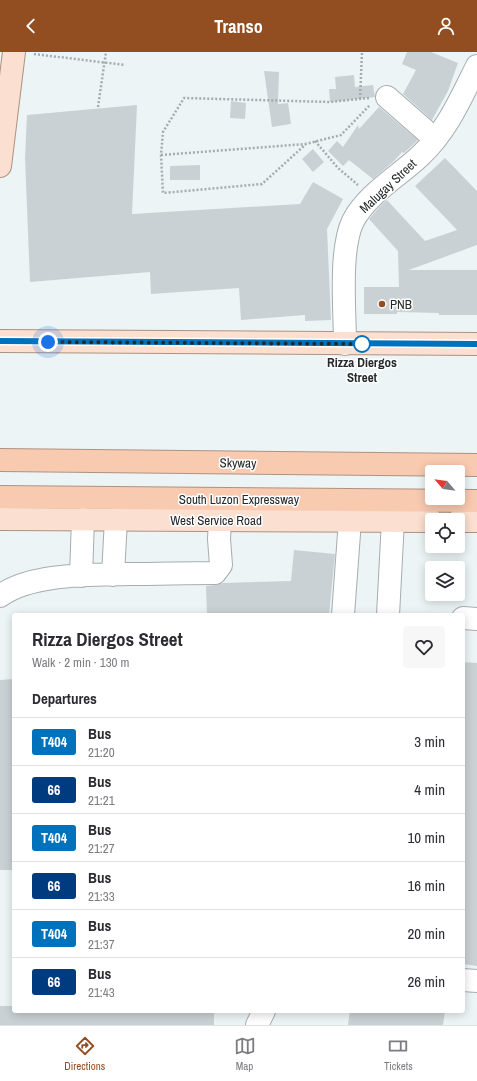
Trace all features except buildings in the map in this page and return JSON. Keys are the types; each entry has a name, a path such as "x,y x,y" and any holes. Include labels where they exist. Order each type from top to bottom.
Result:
{"highway":[{"path":"0,459 477,459"},
{"name":"Skyway","path":"0,459 477,465"},
{"name":"Skyway","path":"0,488 425,492"},
{"path":"465,492 477,492"},
{"name":"South Luzon Expressway","path":"0,497 477,501"}],"main road":[{"path":"0,166 24,53"},
{"path":"0,341 477,344"},
{"name":"West Service Road","path":"0,519 425,521"},
{"path":"465,521 477,521"}],"street":[{"name":"Malugay Street","path":"345,344 344,248 353,222 361,208 421,155 436,139 451,118 477,66"},
{"path":"383,97 436,139"},
{"path":"81,576 83,519"},
{"path":"114,575 116,520"},
{"path":"0,596 8,590 49,578 215,573 221,565 219,539 220,520"},
{"path":"343,613 350,520"},
{"path":"388,613 393,520"},
{"path":"465,618 477,619"},
{"path":"465,980 477,981"},
{"path":"257,1025 263,1013"}],"path":[{"path":"98,107 106,52"},
{"path":"360,99 362,52"},
{"path":"24,53 125,65"},
{"path":"306,144 262,184 162,193 161,155 163,132 184,98 330,102 383,97"},
{"path":"161,155 306,144 341,135 383,97"},
{"path":"315,141 338,168 372,198"}],"bus line":[{"name":"T404","path":"0,341 477,344"}],"place":[{"name":"PNB","path":"382,304"},
{"name":"Rizza Diergos Street","path":"362,344"}],"route":[{"path":"48,342 365,344 362,344"}]}
